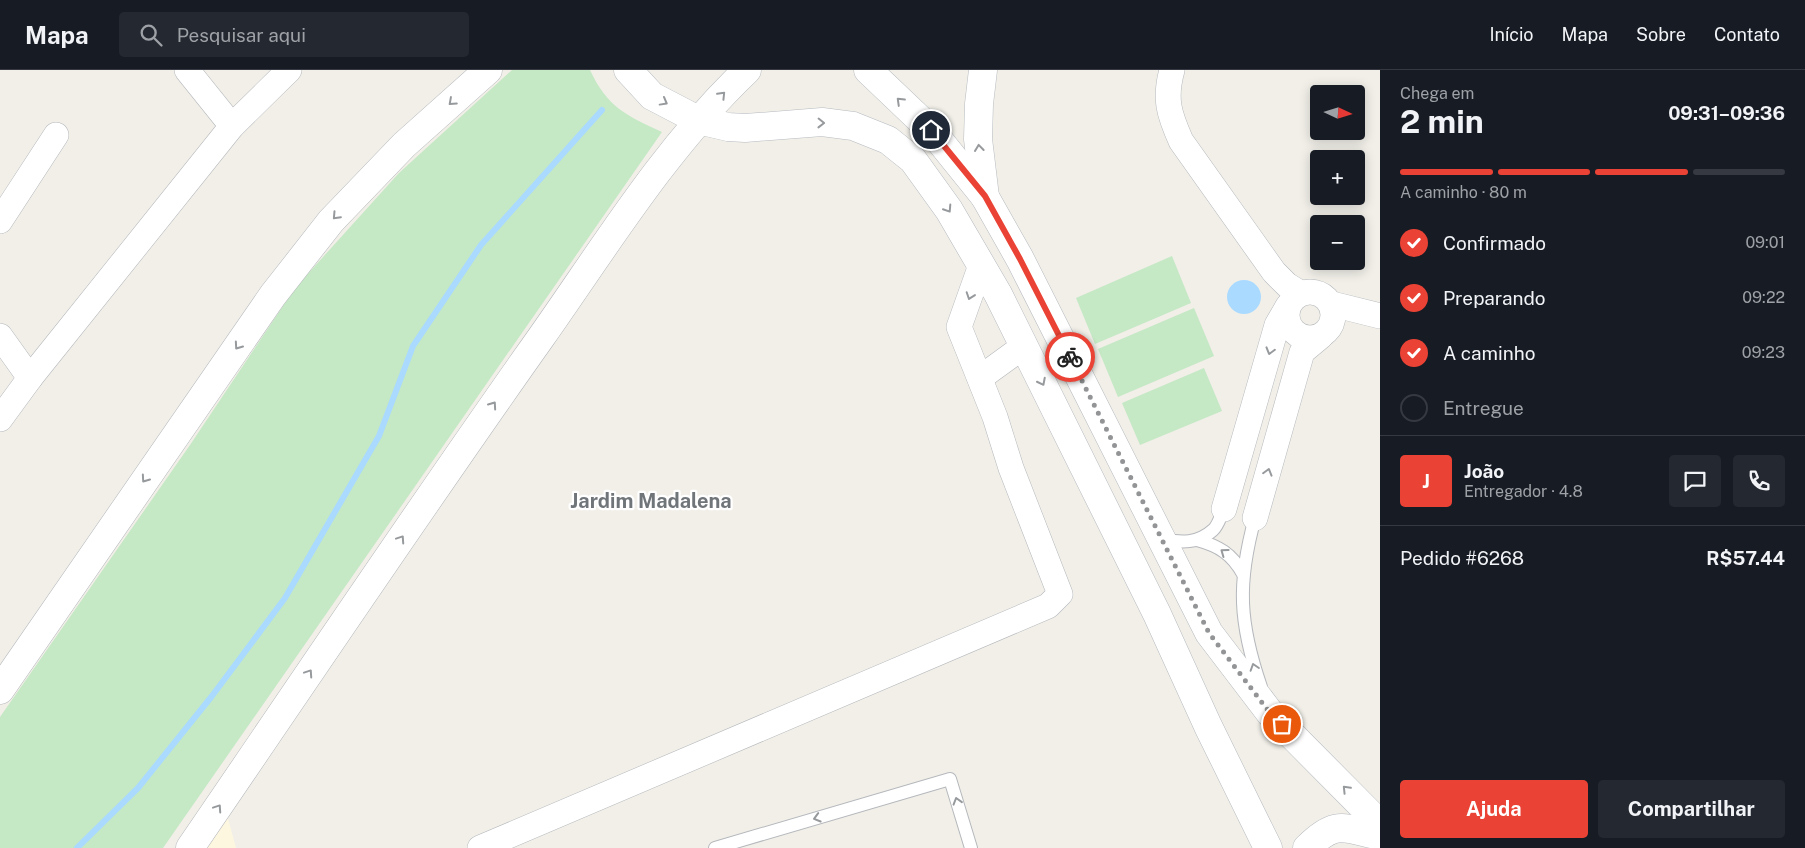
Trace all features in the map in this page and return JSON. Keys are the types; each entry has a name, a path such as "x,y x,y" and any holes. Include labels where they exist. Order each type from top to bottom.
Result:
{"main road":[{"path":"0,690 273,295 331,221 404,145 488,70"},
{"path":"628,70 652,96 698,120 728,127 746,128 822,122 853,126 888,140 913,160 949,210 1024,346 1149,596 1208,726 1268,848"},
{"path":"190,848 476,429 649,185 698,120 747,70"},
{"path":"868,70 931,130 985,196 1020,259 1209,633 1270,713 1380,824"},
{"path":"983,70 979,104 978,140 985,196"},
{"path":"1307,848 1321,834 1337,827 1380,836"}],"street":[{"path":"187,70 232,126"},
{"path":"0,419 30,378 232,126 289,70"},
{"path":"1172,70 1167,96 1172,119 1181,141 1274,272 1287,286 1294,300 1287,319 1290,328 1295,334 1310,339 1320,337"},
{"path":"0,221 56,135"},
{"path":"480,848 1048,606 1060,594 1011,468 980,378 959,327 981,265"},
{"path":"1224,509 1277,325 1294,300 1317,293 1332,304 1380,316"},
{"path":"1255,518 1302,352 1331,326 1332,304"},
{"path":"0,336 30,378"},
{"path":"980,378 1024,346"}],"lane":[{"path":"1160,537 1177,543 1197,540 1214,530 1224,509"},
{"path":"1255,518 1243,574 1241,603 1252,660 1270,713"},
{"path":"1197,540 1214,545 1228,554 1237,562 1243,574"},
{"path":"715,848 950,779 971,848"}],"shaded area":[{"path":"227,815 236,848 204,848"}],"green space":[{"path":"512,70 590,70 604,93 619,109 638,121 662,132 163,848 0,848 0,717 190,445 295,288 399,173"},
{"path":"1172,256 1191,303 1095,344 1076,298"},
{"path":"1194,308 1214,356 1118,397 1098,349"},
{"path":"1204,368 1222,411 1140,445 1122,403"}],"water":[{"path":"1244,280 1251,281 1256,285 1260,290 1260,304 1256,309 1251,313 1244,314 1237,313 1232,309 1228,304 1227,297 1228,290 1232,285 1237,281"}],"waterway":[{"path":"77,848 138,788 212,696 285,598 379,436 413,346 481,245 602,110"}],"way so far":[{"path":"1070,357 1209,633 1270,713 1282,724"}],"district":[{"name":"Jardim Madalena","path":"651,501"}],"route":[{"path":"931,130 985,196 1020,259 1070,357"}]}
